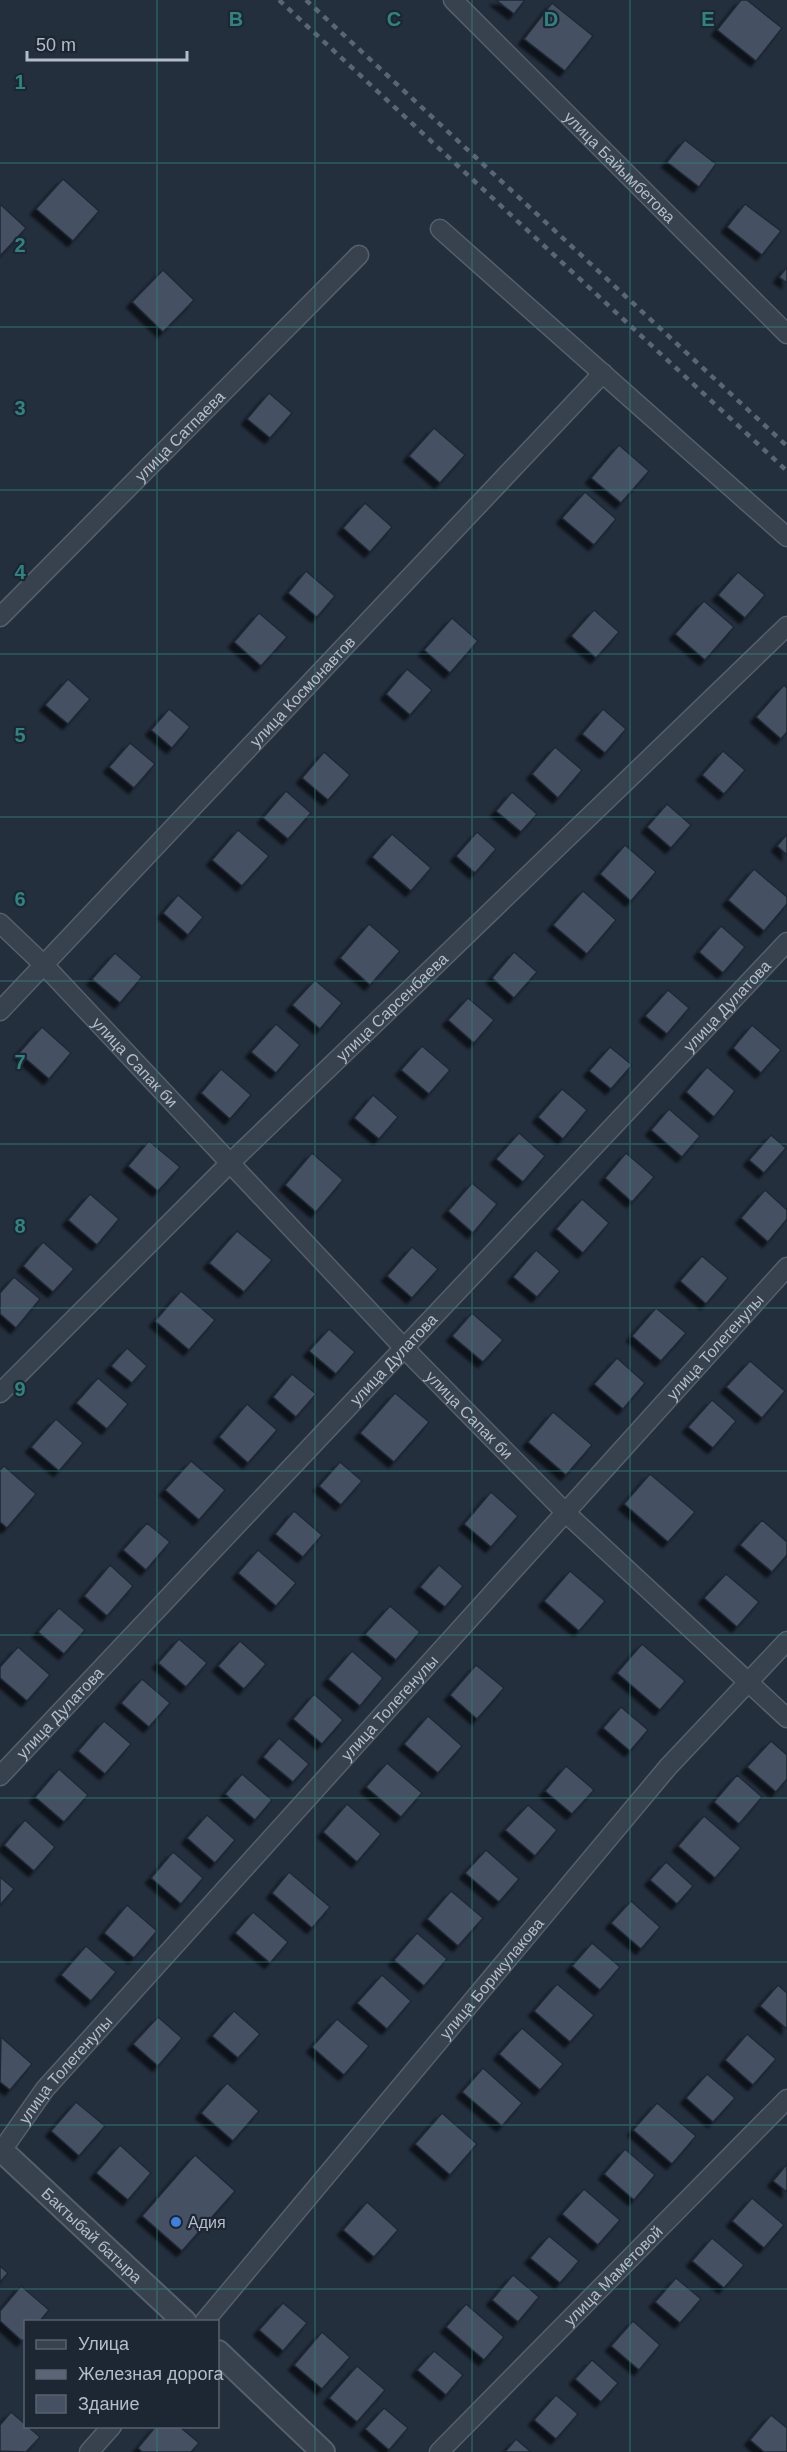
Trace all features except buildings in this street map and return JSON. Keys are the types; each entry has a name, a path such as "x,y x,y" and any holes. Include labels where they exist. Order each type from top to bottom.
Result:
{"street":[{"name":"улица Байымбетова","path":"453,0 787,334"},
{"path":"440,229 787,537"},
{"name":"улица Сатпаева","path":"0,617 359,255"},
{"name":"улица Космонавтов","path":"0,1011 603,373"},
{"name":"улица Сарсенбаева","path":"0,1393 229,1164 787,626"},
{"name":"улица Сапак би","path":"0,923 44,965 404,1348 566,1513 749,1680 787,1718"},
{"name":"улица Дулатова","path":"0,1776 787,942"},
{"name":"улица Толегенулы","path":"1,2151 45,2090 787,1268"},
{"name":"улица Борикулакова","path":"206,2320 668,1767 787,1641"},
{"name":"улица Маметовой","path":"439,2452 787,2099"},
{"name":"Бактыбай батыра","path":"1,2151 183,2320"},
{"path":"219,2353 323,2452"},
{"path":"89,2452 111,2428"}],"railway":[{"path":"279,0 787,471"},
{"path":"306,0 787,446"}],"place":[{"name":"Адия","path":"176,2222"}]}
